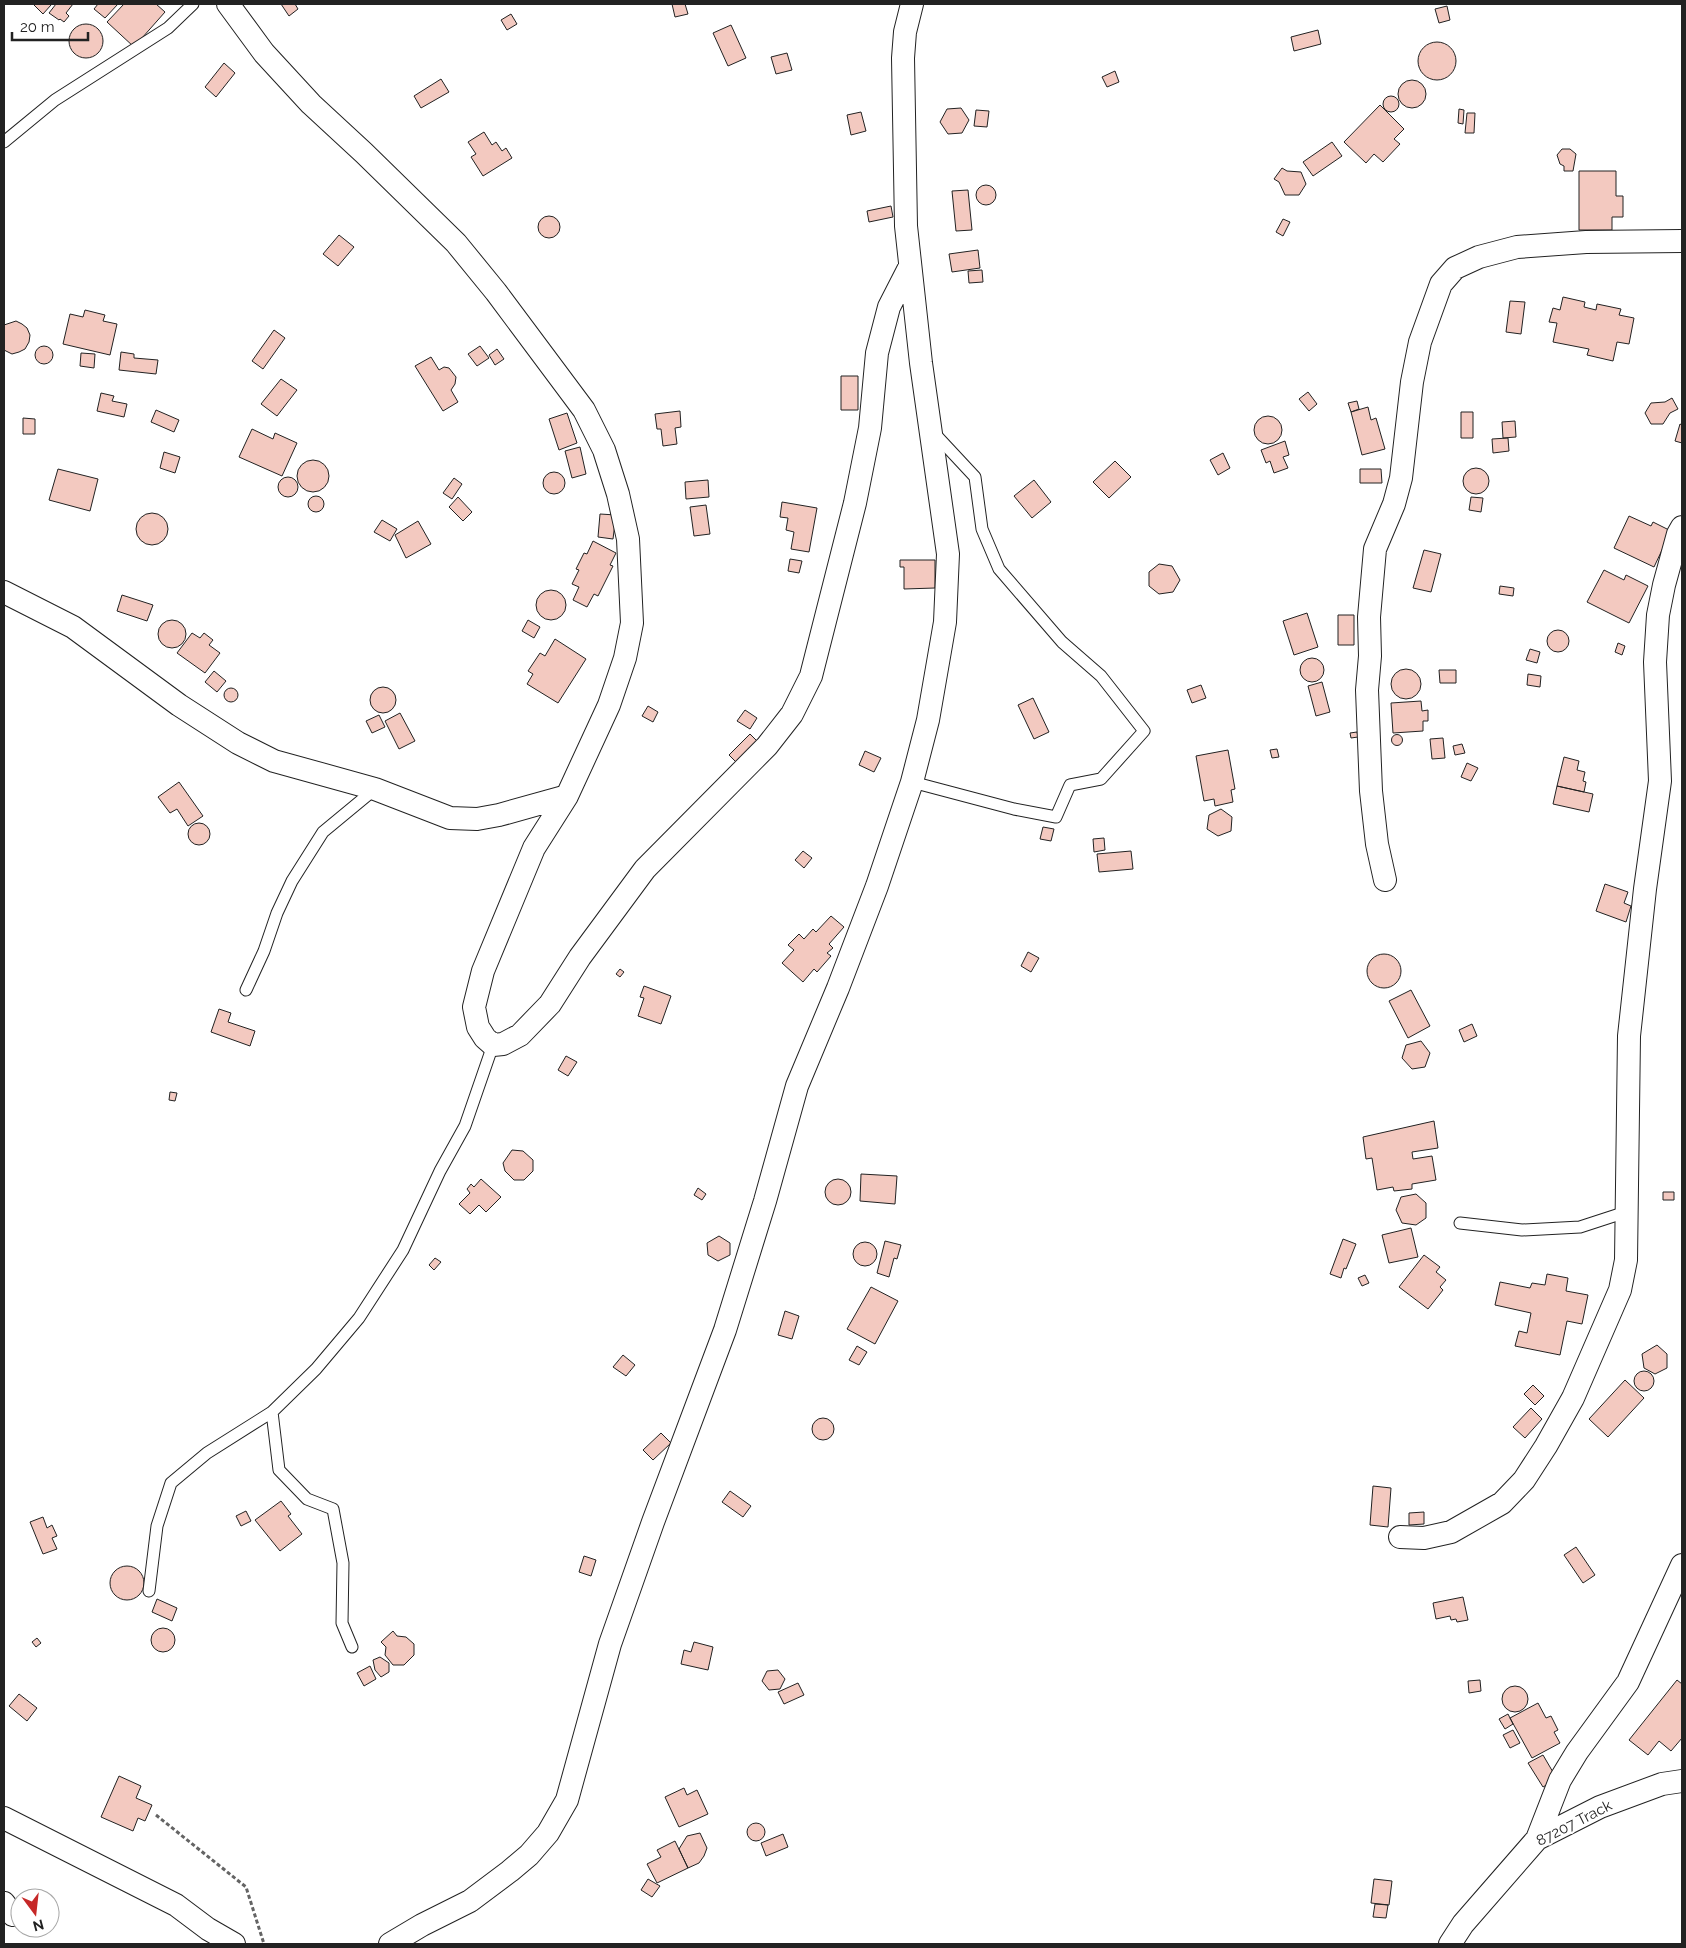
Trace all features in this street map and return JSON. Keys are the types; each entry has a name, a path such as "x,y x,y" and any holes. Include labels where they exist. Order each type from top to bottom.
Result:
{"street":[{"path":"228,4 264,53 311,104 456,243 496,292 584,410 604,450 618,494 628,539 632,623 625,658 609,705 567,796 534,848 483,971 474,1007 478,1027 485,1038 493,1045 503,1044 520,1035 550,1004 580,957 645,869 767,746 792,714 811,676 855,503 870,428 877,353 889,308 910,266"},
{"path":"390,1944 422,1925 470,1901 510,1871 529,1855 548,1833 567,1800 610,1644 725,1330 765,1201 797,1086 838,988 870,904 912,782 928,720 945,622 948,554 910,266 906,216 903,58 912,4"},
{"path":"1385,880 1377,844 1371,792 1367,690 1370,656 1369,617 1374,548 1394,504 1401,478 1412,382 1420,342 1441,284 1455,268 1479,257 1517,247 1586,242 1682,241"},
{"path":"1400,1537 1424,1538 1451,1532 1502,1503 1524,1480 1573,1398 1620,1290 1626,1260 1629,1036 1645,889 1660,780 1655,662 1658,615 1664,585 1678,534 1682,527"},
{"path":"4,592 73,627 179,705 238,743 274,761 375,789 450,818 478,819 567,796"},
{"path":"1537,1839 1560,1780 1577,1752 1628,1682 1682,1566"},
{"name":"87207 Track","path":"1450,1944 1463,1924 1537,1839 1600,1807 1662,1784 1682,1781"},
{"path":"4,1818 176,1906 234,1944"}],"lane":[{"path":"4,142 55,100 168,28 193,4"},
{"path":"912,782 1014,809 1056,817 1070,785 1101,779 1144,731 1100,676 1062,642 999,569 982,530 975,477 931,430"},
{"path":"246,990 292,881 323,832 375,789"},
{"path":"149,1591 157,1526 171,1483 207,1453 272,1412 316,1369 359,1318 403,1250 440,1171 465,1126 493,1045"},
{"path":"1460,1223 1522,1230 1580,1227 1626,1212"},
{"path":"272,1412 279,1470 307,1499 333,1509 343,1563 342,1623 352,1647"}],"path":[{"path":"156,1815 246,1887 264,1944"}],"building":[{"path":"33,4 50,4 51,5 43,14"},
{"path":"56,4 73,4 66,13 69,16 64,22 49,13"},
{"path":"98,4 118,4 105,18 94,9"},
{"path":"124,4 156,4 165,12 134,47 107,22"},
{"path":"281,4 295,4 298,9 289,16"},
{"path":"672,4 685,4 688,14 675,17"},
{"path":"1447,6 1450,20 1439,23 1435,9"},
{"path":"511,14 517,24 507,30 501,20"},
{"path":"86,24 93,25 98,29 102,34 102,48 98,53 93,57 86,58 79,57 74,53 70,48 69,41 70,34 74,29 79,25"},
{"path":"731,25 746,58 728,66 713,33"},
{"path":"1318,30 1321,44 1294,51 1291,37"},
{"path":"1437,42 1451,47 1456,61 1451,75 1437,80 1423,75 1418,61 1423,47"},
{"path":"787,53 792,70 776,74 771,57"},
{"path":"224,63 235,73 216,97 205,87"},
{"path":"1115,71 1119,82 1107,87 1102,77"},
{"path":"441,79 449,92 421,108 414,96"},
{"path":"1412,80 1422,84 1426,94 1422,104 1412,108 1402,104 1398,94 1402,84"},
{"path":"1391,96 1397,98 1399,104 1397,110 1391,112 1385,110 1383,104 1385,98"},
{"path":"1380,105 1404,129 1394,139 1400,144 1383,162 1374,154 1366,163 1344,142"},
{"path":"961,108 969,120 962,133 948,134 940,122 947,109"},
{"path":"1459,109 1464,110 1463,124 1458,123"},
{"path":"976,110 989,111 987,127 974,126"},
{"path":"861,112 866,131 851,135 847,115"},
{"path":"1467,113 1475,113 1474,133 1465,133"},
{"path":"484,132 492,145 496,142 502,151 506,148 512,158 483,176 471,157 476,154 468,142"},
{"path":"1332,142 1342,156 1313,176 1303,162"},
{"path":"1562,149 1570,149 1576,154 1573,171 1564,171 1564,166 1560,164 1557,155"},
{"path":"1282,168 1287,171 1301,172 1306,184 1299,195 1285,195 1279,182 1274,179"},
{"path":"1579,171 1616,171 1616,196 1623,196 1623,217 1612,217 1612,230 1579,230"},
{"path":"986,185 993,188 996,195 993,202 986,205 979,202 976,195 979,188"},
{"path":"968,190 972,230 956,231 952,191"},
{"path":"891,206 893,217 869,222 867,211"},
{"path":"549,216 557,219 560,227 557,235 549,238 541,235 538,227 541,219"},
{"path":"1283,219 1290,222 1283,236 1276,232"},
{"path":"339,235 354,247 338,266 323,254"},
{"path":"978,250 980,268 952,272 949,254"},
{"path":"982,270 983,282 969,283 968,271"},
{"path":"1563,297 1585,302 1584,307 1596,310 1597,304 1621,309 1619,315 1634,318 1629,344 1617,342 1613,361 1587,355 1589,349 1553,342 1557,323 1549,322 1553,308 1560,310"},
{"path":"1510,301 1525,302 1521,334 1506,332"},
{"path":"85,310 105,315 103,321 117,324 110,355 63,344 70,314 83,317"},
{"path":"16,321 27,328 30,335 25,349 12,354 4,350 4,325"},
{"path":"274,330 285,338 263,369 252,361"},
{"path":"44,346 50,349 53,355 50,361 44,364 38,361 35,355 38,349"},
{"path":"480,346 489,358 477,366 468,354"},
{"path":"497,349 504,359 495,365 489,355"},
{"path":"121,352 134,354 134,358 158,360 156,374 119,370"},
{"path":"81,353 95,354 94,368 80,366"},
{"path":"431,357 439,370 444,367 449,368 456,377 455,384 451,390 458,402 443,411 415,366"},
{"path":"841,376 858,376 858,410 841,410"},
{"path":"281,379 297,390 277,416 261,404"},
{"path":"1308,392 1317,404 1309,411 1299,399"},
{"path":"101,393 114,396 112,401 127,404 124,417 97,411"},
{"path":"1672,398 1678,409 1670,413 1663,424 1651,424 1645,413 1651,403 1665,402"},
{"path":"1357,401 1359,409 1351,412 1348,403"},
{"path":"1368,407 1371,420 1376,418 1385,449 1362,455 1351,412"},
{"path":"156,410 179,420 174,432 151,422"},
{"path":"680,411 681,427 675,428 677,444 663,446 661,429 657,429 655,414"},
{"path":"1461,412 1473,412 1473,438 1461,438"},
{"path":"567,413 577,443 559,450 549,419"},
{"path":"1268,416 1278,420 1282,430 1278,440 1268,444 1258,440 1254,430 1258,420"},
{"path":"23,418 35,419 35,434 23,434"},
{"path":"1515,421 1516,437 1503,438 1502,422"},
{"path":"1680,424 1682,425 1682,443 1675,441"},
{"path":"252,429 273,439 275,433 297,443 282,476 239,457"},
{"path":"1508,438 1509,451 1493,453 1492,439"},
{"path":"1285,441 1289,455 1283,457 1288,468 1274,473 1270,461 1266,463 1261,450"},
{"path":"580,447 586,474 572,478 565,451"},
{"path":"164,452 180,457 175,473 160,468"},
{"path":"1223,453 1230,468 1218,475 1210,460"},
{"path":"313,460 324,465 329,476 324,487 313,492 302,487 297,476 302,465"},
{"path":"1115,461 1131,477 1109,498 1093,482"},
{"path":"1476,468 1485,472 1489,481 1485,490 1476,494 1467,490 1463,481 1467,472"},
{"path":"58,469 98,479 90,511 49,500"},
{"path":"1360,469 1381,469 1382,483 1360,483"},
{"path":"554,472 562,475 565,483 562,491 554,494 546,491 543,483 546,475"},
{"path":"288,477 295,480 298,487 295,494 288,497 281,494 278,487 281,480"},
{"path":"454,478 462,484 452,499 443,493"},
{"path":"708,480 709,497 686,499 685,482"},
{"path":"1034,480 1051,502 1032,518 1014,496"},
{"path":"316,496 324,504 316,512 308,504"},
{"path":"458,497 472,512 463,521 449,507"},
{"path":"1471,497 1483,498 1481,512 1469,510"},
{"path":"782,502 817,508 809,552 791,549 794,532 786,530 788,518 780,517"},
{"path":"706,505 710,534 694,536 690,507"},
{"path":"152,513 158,514 163,518 167,523 167,535 163,540 158,544 152,545 146,544 141,540 137,535 136,529 137,523 141,518 146,514"},
{"path":"600,514 616,515 613,539 598,537"},
{"path":"1629,516 1651,526 1653,522 1671,531 1654,567 1614,548"},
{"path":"382,520 397,529 390,541 374,532"},
{"path":"418,521 431,544 406,558 395,535"},
{"path":"593,541 616,553 610,565 613,566 598,596 594,594 587,607 573,600 579,587 572,584 579,570 576,569 584,553 587,554"},
{"path":"1424,550 1441,554 1431,592 1413,588"},
{"path":"790,559 802,561 799,573 788,571"},
{"path":"900,560 935,560 935,588 904,589 904,567 900,567"},
{"path":"1159,564 1172,566 1180,580 1173,592 1159,594 1149,586 1149,572"},
{"path":"1604,570 1624,580 1626,575 1648,586 1629,623 1587,602"},
{"path":"1500,586 1514,588 1513,596 1499,594"},
{"path":"551,590 562,594 566,605 562,616 551,620 540,616 536,605 540,594"},
{"path":"122,595 153,605 147,621 117,611"},
{"path":"1307,613 1318,647 1294,655 1283,621"},
{"path":"1338,615 1354,615 1354,645 1338,645"},
{"path":"172,620 182,624 186,634 182,644 172,648 162,644 158,634 162,624"},
{"path":"528,620 540,627 534,638 522,631"},
{"path":"1554,630 1562,630 1569,637 1569,645 1562,652 1554,652 1547,645 1547,637"},
{"path":"192,633 200,638 204,633 213,640 209,645 220,653 205,673 177,653"},
{"path":"555,639 586,659 558,703 527,684 533,674 528,671 540,653 545,656"},
{"path":"1618,643 1625,646 1622,655 1615,652"},
{"path":"1530,649 1540,652 1537,663 1526,660"},
{"path":"1312,658 1317,659 1323,665 1323,675 1317,681 1312,682 1307,681 1301,675 1300,670 1301,665 1307,659"},
{"path":"1406,669 1412,670 1420,678 1420,690 1412,698 1406,699 1400,698 1392,690 1391,684 1392,678 1400,670"},
{"path":"1439,670 1456,670 1456,683 1440,683"},
{"path":"214,671 226,681 217,692 205,682"},
{"path":"1528,674 1541,676 1540,687 1527,685"},
{"path":"1322,682 1330,712 1316,716 1308,686"},
{"path":"1201,685 1206,698 1192,703 1187,690"},
{"path":"383,687 392,691 396,700 392,709 383,713 374,709 370,700 374,691"},
{"path":"228,688 234,688 238,695 234,702 228,702 224,698 224,692"},
{"path":"1033,698 1049,732 1034,739 1018,705"},
{"path":"1421,701 1422,711 1428,710 1428,721 1423,721 1423,731 1393,733 1391,703"},
{"path":"648,706 658,712 653,722 642,716"},
{"path":"745,710 757,718 750,729 737,721"},
{"path":"400,713 415,741 399,749 385,721"},
{"path":"379,715 385,727 372,733 366,721"},
{"path":"1357,732 1358,737 1351,738 1350,733"},
{"path":"750,734 761,745 740,766 729,755"},
{"path":"1397,734 1403,740 1397,746 1391,740"},
{"path":"1443,738 1445,758 1432,759 1430,739"},
{"path":"1462,744 1465,753 1455,755 1453,746"},
{"path":"1277,749 1279,757 1272,758 1270,750"},
{"path":"1228,750 1235,789 1231,790 1233,802 1215,806 1214,799 1204,801 1196,756"},
{"path":"865,751 881,758 874,772 859,765"},
{"path":"1564,757 1579,761 1577,770 1585,772 1583,781 1586,782 1584,792 1557,786"},
{"path":"1467,763 1478,768 1471,781 1461,777"},
{"path":"179,782 203,816 188,826 177,809 170,813 158,797"},
{"path":"1557,786 1593,794 1589,812 1553,804"},
{"path":"1221,809 1232,817 1231,831 1218,836 1207,829 1209,815"},
{"path":"199,823 207,826 210,834 207,842 199,845 191,842 188,834 191,826"},
{"path":"1043,827 1054,829 1051,841 1040,839"},
{"path":"1104,838 1105,850 1094,852 1093,839"},
{"path":"803,851 812,858 804,868 795,860"},
{"path":"1131,851 1133,869 1099,872 1097,854"},
{"path":"1605,884 1628,892 1624,903 1631,906 1626,922 1596,911"},
{"path":"831,916 844,927 829,944 833,948 827,953 831,956 817,972 814,969 803,982 782,963 794,950 788,945 799,934 804,939 813,929 816,932"},
{"path":"1028,952 1039,958 1031,972 1021,966"},
{"path":"1384,954 1391,955 1396,959 1400,964 1400,978 1396,983 1391,987 1384,988 1377,987 1372,983 1368,978 1367,971 1368,964 1372,959 1377,955"},
{"path":"620,969 624,972 620,977 616,974"},
{"path":"644,986 671,996 661,1024 638,1016 644,998 640,997"},
{"path":"1411,990 1430,1026 1408,1038 1389,1001"},
{"path":"219,1009 231,1013 228,1022 255,1031 250,1046 211,1032"},
{"path":"1472,1024 1477,1036 1464,1042 1459,1030"},
{"path":"1421,1041 1430,1053 1425,1067 1412,1069 1402,1058 1406,1045"},
{"path":"566,1056 577,1062 568,1076 558,1070"},
{"path":"170,1092 177,1093 175,1101 169,1100"},
{"path":"1434,1121 1438,1148 1412,1152 1413,1159 1432,1156 1436,1180 1412,1184 1412,1189 1394,1191 1393,1187 1377,1190 1372,1158 1366,1159 1363,1137"},
{"path":"512,1150 523,1151 533,1160 533,1171 524,1180 514,1180 505,1171 503,1163"},
{"path":"861,1174 897,1176 895,1204 860,1201"},
{"path":"481,1179 501,1197 486,1212 479,1205 470,1214 459,1204 470,1193 467,1189 471,1184 474,1187"},
{"path":"838,1179 847,1183 851,1192 847,1201 838,1205 829,1201 825,1192 829,1183"},
{"path":"698,1188 706,1194 702,1200 694,1195"},
{"path":"1663,1192 1674,1192 1674,1200 1663,1200"},
{"path":"1416,1194 1426,1203 1426,1218 1416,1225 1402,1223 1396,1210 1401,1197"},
{"path":"1411,1228 1418,1257 1389,1263 1382,1235"},
{"path":"719,1236 730,1243 730,1255 718,1261 708,1255 707,1243"},
{"path":"1343,1239 1356,1244 1341,1278 1330,1274"},
{"path":"885,1241 901,1245 897,1259 894,1258 889,1277 877,1273"},
{"path":"860,1242 870,1242 877,1249 877,1259 870,1266 860,1266 853,1259 853,1249"},
{"path":"1424,1255 1440,1267 1436,1272 1446,1280 1440,1287 1443,1290 1428,1309 1399,1287"},
{"path":"435,1258 441,1262 434,1270 429,1265"},
{"path":"1547,1274 1568,1278 1566,1291 1588,1295 1582,1324 1567,1321 1560,1355 1515,1346 1519,1331 1527,1333 1531,1313 1495,1305 1500,1282 1530,1288 1532,1283 1545,1285"},
{"path":"1365,1275 1369,1283 1362,1286 1358,1278"},
{"path":"871,1287 898,1301 875,1344 847,1329"},
{"path":"785,1311 799,1316 792,1339 778,1335"},
{"path":"1657,1345 1667,1354 1667,1368 1655,1374 1644,1368 1642,1354"},
{"path":"857,1346 867,1352 859,1365 849,1360"},
{"path":"623,1355 635,1365 626,1376 613,1367"},
{"path":"1644,1371 1651,1374 1654,1381 1651,1388 1644,1391 1637,1388 1634,1381 1637,1374"},
{"path":"1625,1380 1644,1398 1608,1437 1589,1419"},
{"path":"1533,1385 1544,1396 1535,1405 1524,1394"},
{"path":"1531,1408 1542,1419 1525,1438 1513,1427"},
{"path":"823,1418 831,1421 834,1429 831,1437 823,1440 815,1437 812,1429 815,1421"},
{"path":"661,1433 671,1443 653,1460 643,1450"},
{"path":"1373,1486 1391,1488 1388,1527 1370,1525"},
{"path":"730,1491 751,1506 743,1517 722,1502"},
{"path":"281,1501 291,1514 288,1516 302,1534 280,1551 255,1520"},
{"path":"246,1511 251,1521 241,1526 236,1516"},
{"path":"1424,1512 1424,1524 1409,1525 1409,1513"},
{"path":"43,1517 47,1528 52,1525 57,1536 52,1538 57,1549 43,1554 30,1522"},
{"path":"1576,1547 1595,1575 1583,1583 1564,1555"},
{"path":"584,1556 596,1560 591,1576 579,1572"},
{"path":"127,1566 139,1571 144,1583 139,1595 127,1600 115,1595 110,1583 115,1571"},
{"path":"1463,1597 1468,1620 1457,1622 1456,1619 1451,1620 1450,1616 1436,1619 1433,1603"},
{"path":"157,1599 177,1608 172,1621 152,1612"},
{"path":"163,1628 172,1631 175,1640 172,1649 163,1652 154,1649 151,1640 154,1631"},
{"path":"393,1631 397,1636 406,1637 414,1644 414,1655 404,1665 393,1665 385,1655 386,1647 381,1642"},
{"path":"37,1638 41,1643 36,1647 32,1642"},
{"path":"694,1642 713,1647 708,1670 681,1664 684,1650 691,1652"},
{"path":"380,1657 389,1663 389,1672 381,1677 375,1670 373,1660"},
{"path":"370,1666 376,1679 364,1686 357,1673"},
{"path":"778,1670 785,1679 780,1689 769,1690 762,1681 767,1671"},
{"path":"1480,1680 1481,1691 1469,1693 1468,1681"},
{"path":"1677,1680 1682,1684 1682,1738 1671,1751 1659,1741 1648,1755 1629,1740"},
{"path":"798,1683 804,1695 784,1704 778,1692"},
{"path":"1515,1686 1524,1690 1528,1699 1524,1708 1515,1712 1506,1708 1502,1699 1506,1690"},
{"path":"19,1694 37,1708 27,1721 9,1706"},
{"path":"1538,1703 1546,1718 1551,1716 1558,1730 1554,1732 1560,1743 1532,1758 1510,1718"},
{"path":"1508,1714 1513,1724 1505,1729 1499,1719"},
{"path":"1513,1730 1520,1743 1510,1748 1503,1735"},
{"path":"1543,1755 1557,1779 1543,1787 1528,1763"},
{"path":"119,1776 141,1786 136,1798 152,1805 145,1821 138,1818 133,1831 101,1817"},
{"path":"684,1788 687,1795 697,1790 708,1814 679,1827 665,1797"},
{"path":"756,1823 762,1826 765,1832 762,1838 756,1841 750,1838 747,1832 750,1826"},
{"path":"700,1833 707,1848 699,1863 688,1868 679,1849 687,1836"},
{"path":"783,1834 788,1847 766,1856 761,1843"},
{"path":"675,1841 688,1868 657,1883 647,1864 661,1857 657,1850"},
{"path":"648,1879 660,1886 652,1897 641,1890"},
{"path":"1374,1879 1392,1881 1389,1905 1371,1903"},
{"path":"1375,1904 1388,1905 1386,1918 1373,1917"}]}
